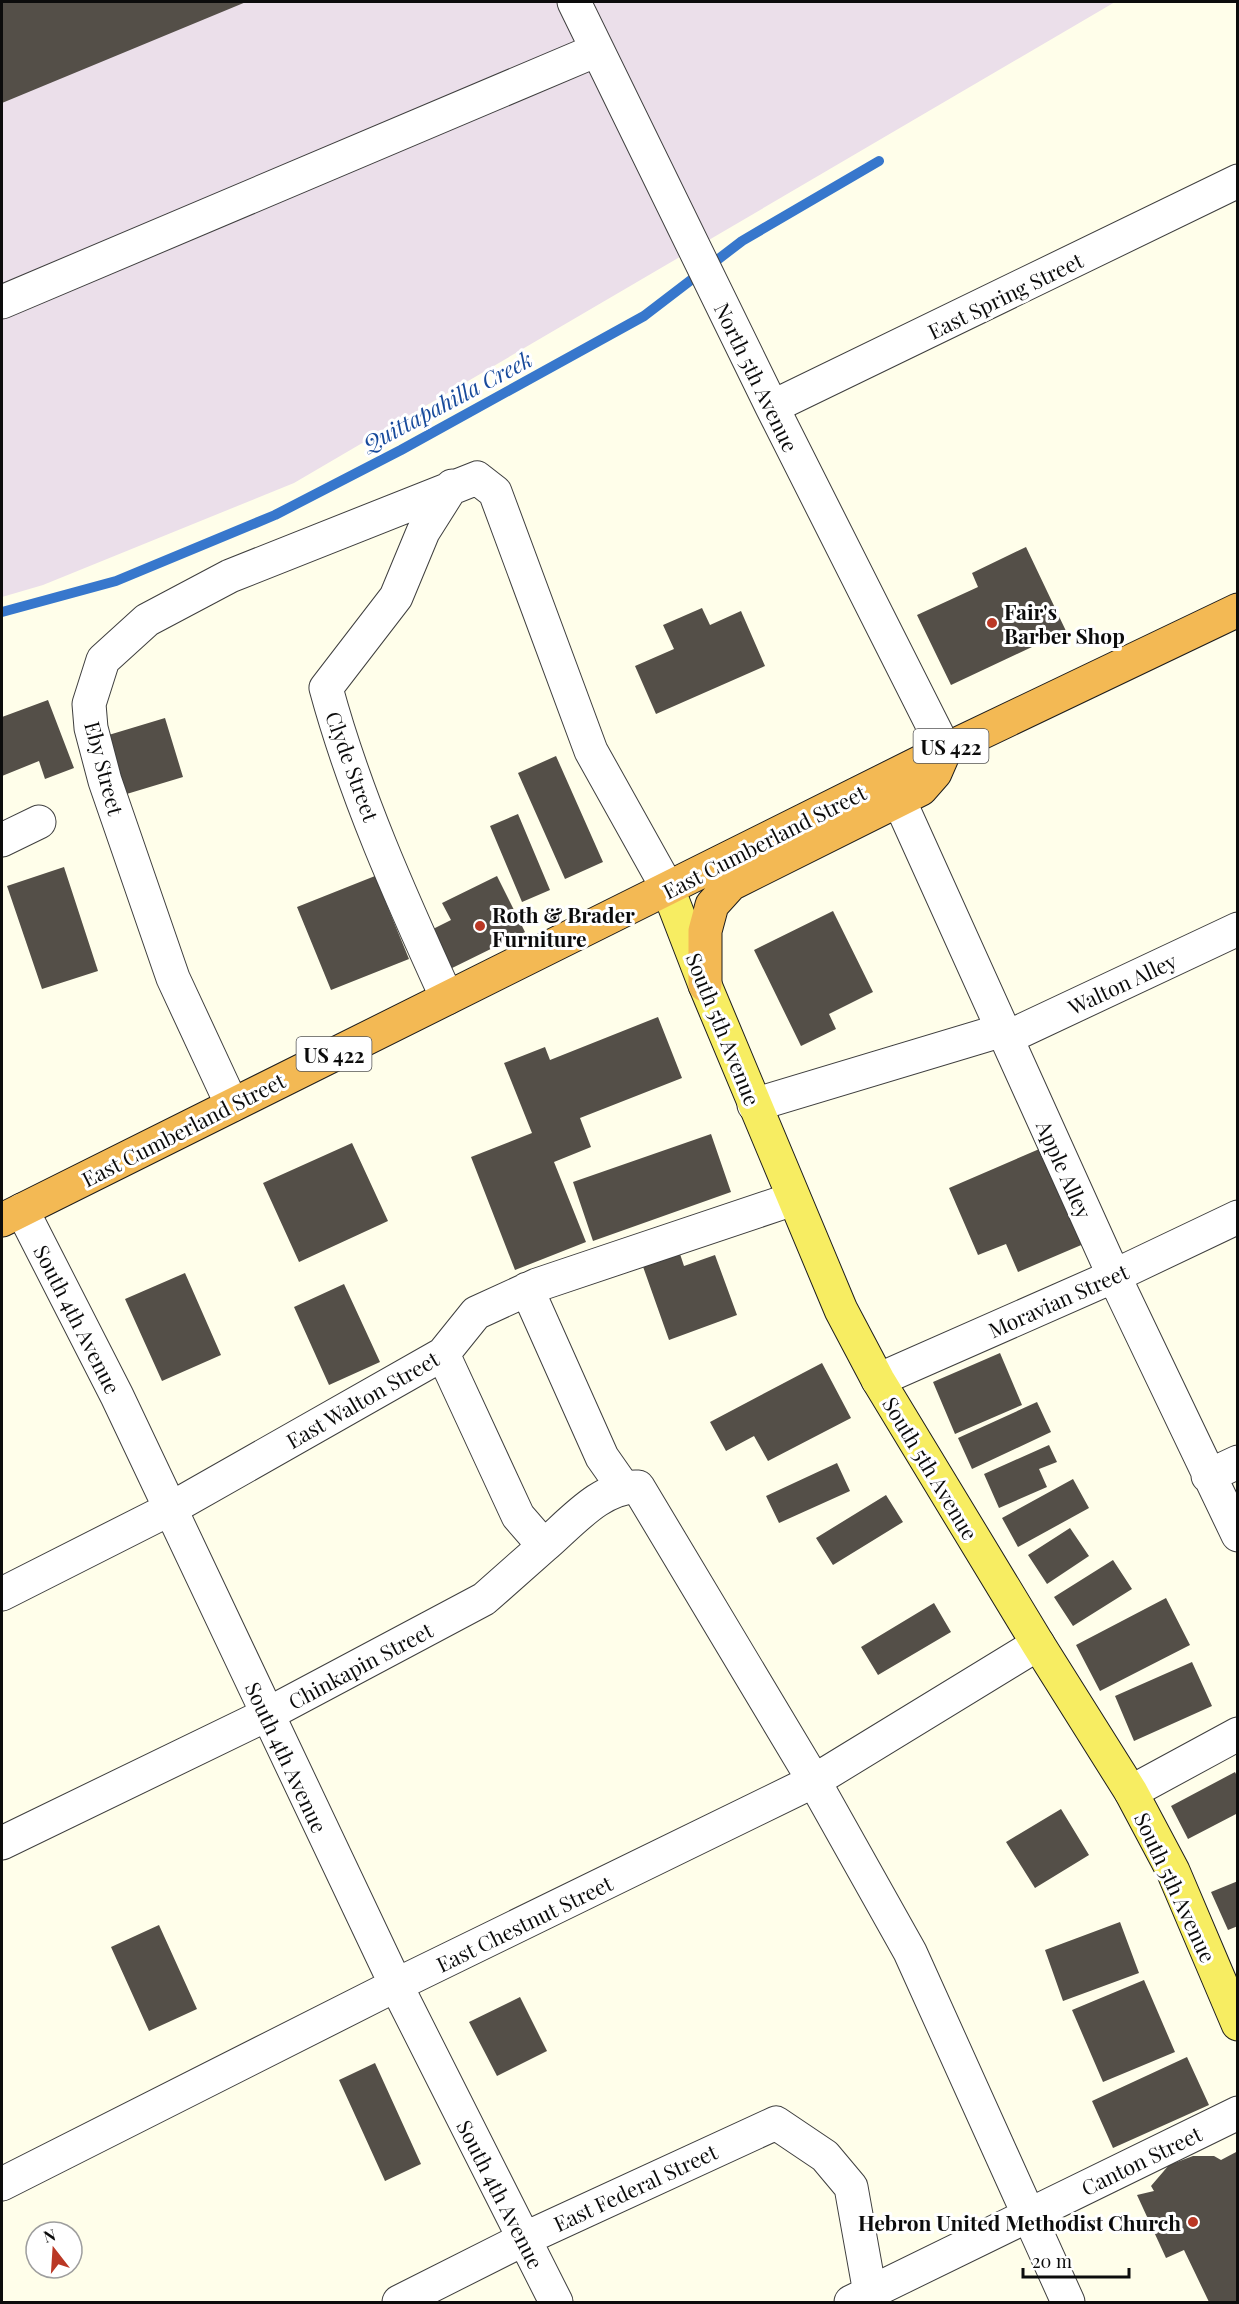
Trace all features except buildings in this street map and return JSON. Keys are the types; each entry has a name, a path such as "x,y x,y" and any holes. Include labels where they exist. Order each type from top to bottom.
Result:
{"highway":[{"name":"East Cumberland Street","path":"12,1215 945,750 1238,610"},
{"path":"705,985 705,931 712,905 731,884 921,789 935,773 945,750"}],"main road":[{"name":"South 5th Avenue","path":"668,889 754,1105 842,1310 878,1380 1038,1644 1131,1792 1173,1871 1238,2024"}],"street":[{"name":"North 5th Avenue","path":"574,2 772,407 945,750"},
{"path":"2,302 597,50"},
{"name":"East Spring Street","path":"772,407 1238,181"},
{"name":"Eby Street","path":"232,1105 173,978 105,781 91,728 89,704 103,660 147,620 230,576 477,478 495,492 591,750 668,889"},
{"name":"Clyde Street","path":"447,998 412,922 343,748 326,688 396,597 423,532 452,486"},
{"name":"Apple Alley","path":"899,800 1114,1276 1238,1535"},
{"path":"2,840 39,822"},
{"name":"Walton Alley","path":"754,1105 1005,1034 1238,929"},
{"name":"East Walton Street","path":"2,1594 170,1509 443,1354 476,1313 527,1289 793,1199"},
{"name":"South 4th Avenue","path":"12,1215 117,1396 266,1715 396,1985 556,2302"},
{"name":"Moravian Street","path":"878,1380 1114,1276 1238,1217"},
{"path":"527,1289 603,1457 622,1486 638,1487 814,1781 910,1952 1068,2302"},
{"path":"443,1354 518,1516 544,1546"},
{"path":"1208,1476 1238,1462"},
{"name":"Chinkapin Street","path":"2,1843 266,1715 484,1599 544,1546 608,1494 622,1486"},
{"name":"East Chestnut Street","path":"2,2184 396,1985 814,1781 1038,1644"},
{"path":"1131,1792 1238,1734"},
{"name":"Canton Street","path":"860,2298 1238,2113"},
{"name":"East Federal Street","path":"399,2302 524,2240 776,2123 825,2156 851,2187 860,2298"}],"shaded area":[{"path":"2,2 1115,2 294,483 43,585 2,597"}],"waterway":[{"name":"Quittapahilla Creek","path":"2,612 116,581 275,515 401,450 644,316 742,241 879,161"}],"place":[{"name":"Fair's Barber Shop","path":"992,623"},
{"name":"Roth & Brader Furniture","path":"480,926"},
{"name":"Hebron United Methodist Church","path":"1193,2222"}]}
